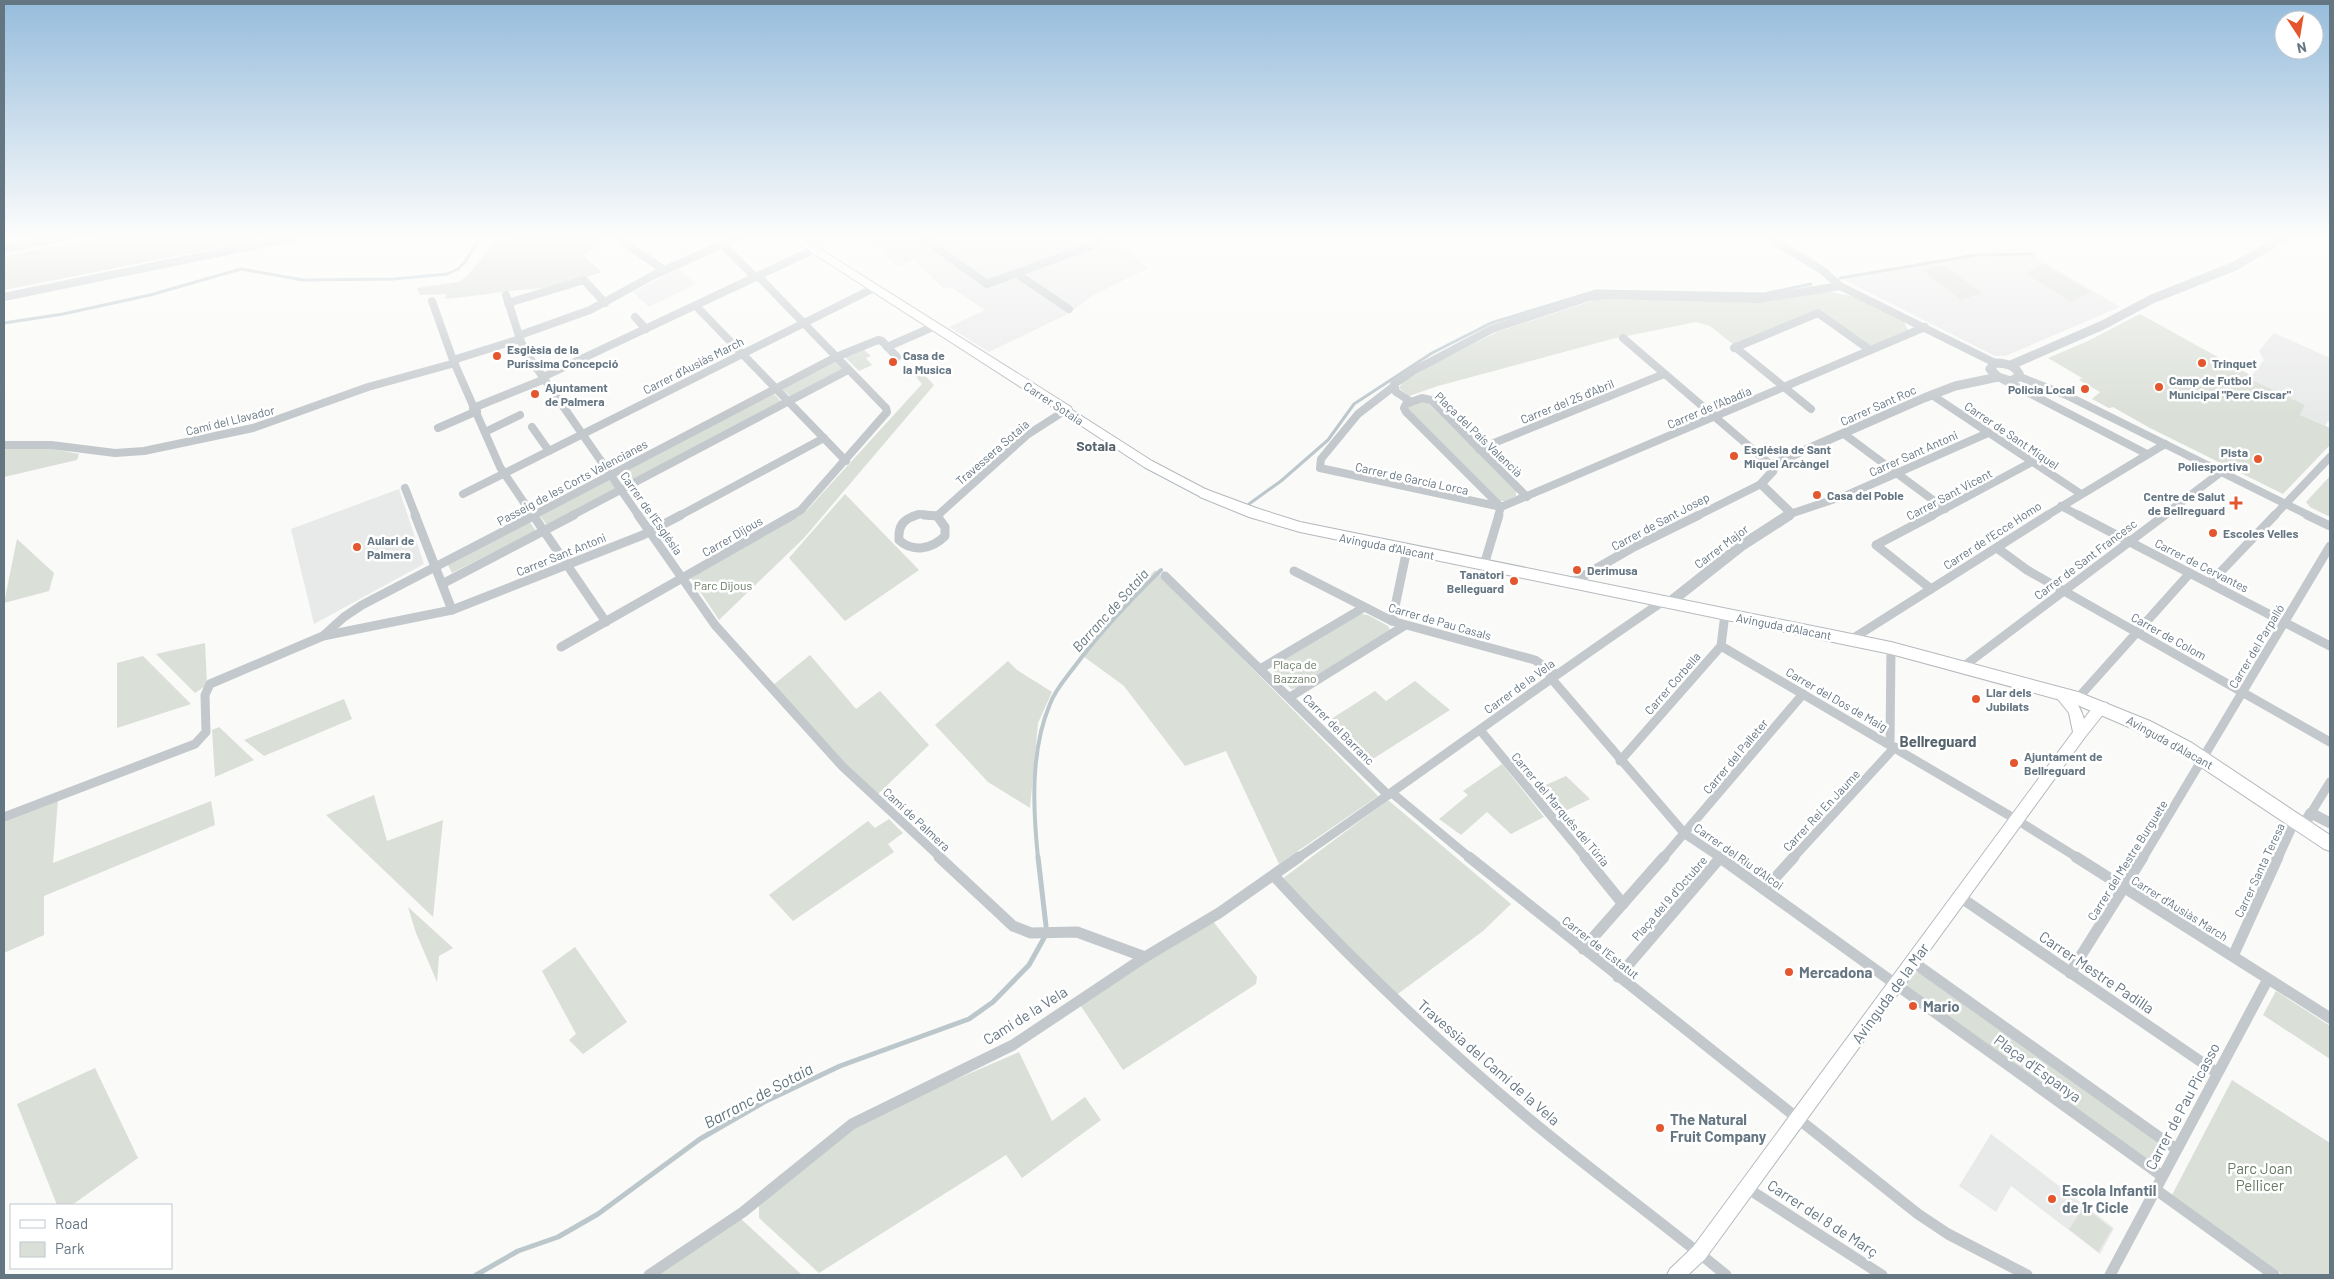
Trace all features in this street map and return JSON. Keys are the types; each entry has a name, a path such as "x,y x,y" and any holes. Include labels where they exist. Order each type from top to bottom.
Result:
{"highway":[{"name":"Carrer Sotaia","path":"888,297 1066,410"},
{"name":"Avinguda d'Alacant","path":"1205,494 1254,513 1300,527 1852,639 1964,666 2058,692 2091,703 2167,738 2303,820 2330,844"}],"main road":[{"name":"Carrer Sotaia","path":"1066,410 1148,464 1205,494"},
{"path":"2058,692 2070,703 2077,714 2080,733"},
{"path":"2077,714 2091,703"},
{"name":"Avinguda de la Mar","path":"1676,1275 1699,1253 2080,733 2091,703"}],"street":[{"name":"Carrer de l'Església","path":"506,297 520,337 544,378 652,531 715,625"},
{"path":"508,304 531,297"},
{"path":"600,297 605,302"},
{"path":"454,361 571,318 615,297"},
{"path":"438,428 716,297"},
{"path":"442,584 848,370 777,297"},
{"name":"Carrer d'Ausiàs March","path":"463,494 857,297"},
{"path":"1051,297 1069,309"},
{"path":"1484,565 1501,508 1406,412 1405,406 1410,401 1396,392 1393,387 1415,370 1492,329 1593,297"},
{"path":"1632,297 1758,299 1773,297"},
{"path":"1863,297 1995,363 2011,365 2018,370 2020,377 2066,395 2330,526"},
{"path":"2011,365 2103,325 2158,297"},
{"path":"432,301 454,361 504,474 606,622"},
{"path":"696,306 846,461"},
{"path":"1811,409 1735,347 1820,314 1870,350"},
{"path":"635,317 646,329"},
{"path":"887,347 935,326"},
{"name":"Carrer de l'Abadia","path":"1501,508 1925,327"},
{"path":"1622,338 1771,465 1773,470 1761,484 1791,513"},
{"path":"836,357 878,340 897,356"},
{"name":"Passeig de les Corts Valencianes","path":"323,636 335,624 353,611 836,357"},
{"name":"Camí del Llavador","path":"4,445 51,445 115,453 144,451 253,428 368,387 454,361"},
{"path":"1995,363 1990,369 2014,387 2147,454"},
{"name":"Carrer Dijous","path":"561,647 801,510 888,412 848,370"},
{"name":"Carrer del 25 d'Abril","path":"1479,449 1664,374"},
{"name":"Carrer Sant Roc","path":"1771,465 1955,386 2000,378 2012,381 2020,377"},
{"name":"Carrer de García Lorca","path":"1393,387 1358,414 1321,459 1320,468 1330,472 1501,508"},
{"name":"Carrer de Sant Miquel","path":"1932,395 2081,494"},
{"name":"Plaça del País Valencià","path":"1410,401 1422,398 1428,399 1527,497"},
{"name":"Travessera Sotaia","path":"937,516 1026,435 1066,410"},
{"path":"485,432 520,415"},
{"path":"532,427 549,451"},
{"name":"Carrer Sant Antoni","path":"1791,513 1847,496 1988,433"},
{"path":"1844,434 1945,509"},
{"name":"Carrer Sant Antoni","path":"4,817 195,744 206,732 205,695 210,684 323,636 452,610 652,531 824,438"},
{"name":"Carrer de l'Ecce Homo","path":"1852,639 2061,506 2165,444"},
{"path":"2210,583 2330,457"},
{"name":"Carrer Sant Vicent","path":"1931,589 1876,545 2032,462"},
{"name":"Carrer de Sant Francesc","path":"1964,666 2221,472"},
{"name":"Carrer de Sant Josep","path":"1572,583 1632,548 1761,484"},
{"path":"405,488 452,610"},
{"name":"Carrer de Cervantes","path":"2061,506 2330,646"},
{"name":"Carrer Major","path":"1666,602 1742,546 1791,513"},
{"path":"919,514 937,516 946,526 944,536 934,546 917,549 903,544 898,536 898,530 906,520 919,514"},
{"name":"Carrer del Parpalló","path":"2204,759 2330,546"},
{"name":"Carrer de Colom","path":"1997,548 2027,570 2063,591 2330,742"},
{"path":"1392,621 1407,549"},
{"name":"Carrer de Pau Casals","path":"1294,571 1363,608 1404,626 1535,660 1553,676"},
{"path":"2091,703 2085,689 2138,633 2190,573"},
{"name":"Carrer del Barranc","path":"1165,576 1390,794"},
{"name":"Carrer de la Vela","path":"1390,794 1553,676 1666,602"},
{"path":"1260,668 1363,608"},
{"path":"1721,646 1725,614"},
{"name":"Camí de Palmera","path":"715,625 842,766 1013,926 1031,933 1077,932 1145,957"},
{"path":"1290,697 1404,626"},
{"name":"Carrer del Dos de Maig","path":"1721,646 2016,820"},
{"name":"Carrer Corbella","path":"1620,761 1721,646"},
{"path":"1891,648 1893,746"},
{"name":"Carrer del Riu d'Alcoi","path":"1553,676 1620,761 1686,834 1896,985"},
{"name":"Carrer del Palleter","path":"1686,834 1803,694"},
{"name":"Carrer del Marqués del Túria","path":"1480,730 1623,904"},
{"name":"Carrer Rei En Jaume","path":"1764,889 1893,746"},
{"name":"Carrer del Mestre Burguete","path":"2070,973 2125,888 2204,759"},
{"name":"Carrer Santa Teresa","path":"2233,956 2303,820 2330,782"},
{"name":"Camí de la Vela","path":"649,1275 743,1212 852,1124 1013,1045 1145,957 1219,913 1390,794"},
{"name":"Carrer de l'Estatut","path":"1390,794 1797,1119 1935,1226 2027,1275"},
{"name":"Carrer d'Ausiàs March","path":"2016,820 2330,1018"},
{"path":"2303,820 2330,823"},
{"path":"1583,949 1686,834"},
{"name":"Plaça del 9 d'Octubre","path":"1618,976 1720,858"},
{"name":"Travessia del Camí de la Vela","path":"1274,876 1327,934 1426,1029 1534,1123 1699,1253"},
{"name":"Carrer Mestre Padilla","path":"1960,897 2216,1072"},
{"name":"Plaça d'Espanya","path":"1913,962 2176,1149"},
{"name":"Carrer de Pau Picasso","path":"2110,1275 2216,1072 2268,978"},
{"name":"Plaça d'Espanya","path":"1896,985 2162,1176"},
{"name":"Carrer del 8 de Març","path":"1747,1188 1882,1275"},
{"path":"2155,1189 2274,1275"},
{"path":"1699,1253 1726,1275"}],"shaded area":[{"path":"638,297 670,297 649,307"},
{"path":"965,297 1091,297 1070,313 989,352 949,327 985,310"},
{"path":"1877,297 2103,297 2120,307 2005,356 1995,356"},
{"path":"2274,333 2330,358 2330,422 2328,421 2325,426 2300,415 2305,405 2249,379 2264,360 2259,351"},
{"name":"Aulari de Palmera","path":"399,489 424,564 314,624 291,529"},
{"name":"Escola Infantil de 1r Cicle","path":"1991,1134 2114,1228 2100,1254 2011,1186 1996,1212 1959,1186"}],"green space":[{"path":"446,297 465,297 445,299"},
{"path":"1745,297 1853,297 1904,322 1908,330 1869,347 1822,311 1734,345 1710,326 1696,322 1612,339 1438,386 1409,396 1399,388 1403,382 1437,362 1497,332 1598,299 1685,300"},
{"path":"1957,297 1971,297 1961,300"},
{"path":"2063,297 2081,297 2071,302"},
{"path":"2140,314 2252,376 2250,379 2305,405 2300,415 2330,428 2330,445 2283,494 2150,428 2113,407 2109,408 2092,399 2100,392 2079,380 2082,378 2048,358 2088,341"},
{"path":"863,349 871,356 866,358 872,365 859,371 845,357"},
{"path":"836,361 845,369 791,397 782,389"},
{"name":"Parc Dijous","path":"918,368 934,385 804,538 719,620 691,578 795,519 808,509 922,384 911,371"},
{"path":"773,393 782,402 626,484 618,474"},
{"path":"1414,402 1427,402 1516,490 1516,496 1505,501 1498,501 1408,410"},
{"path":"4,448 48,448 79,454 77,460 4,477"},
{"path":"2330,476 2330,517 2310,507 2306,502"},
{"path":"608,479 616,489 547,525 539,515"},
{"path":"845,494 919,570 845,621 789,558"},
{"path":"529,521 536,531 452,573 448,565"},
{"path":"17,539 54,573 49,591 4,603"},
{"path":"1155,570 1378,796 1279,864 1226,751 1185,766 1124,686 1083,656"},
{"name":"Plaça de Bazzano","path":"1361,614 1368,615 1388,626 1390,630 1297,688 1291,689 1272,670 1273,666"},
{"path":"205,643 207,685 195,693 156,654"},
{"path":"810,655 856,709 880,691 929,745 877,795 772,686"},
{"path":"143,656 191,704 117,728 117,663"},
{"path":"1008,661 1017,670 1052,692 1038,723 1030,808 988,782 935,725"},
{"path":"1415,681 1450,710 1368,762 1328,721 1375,691 1386,701"},
{"path":"344,699 352,719 264,756 244,740"},
{"path":"219,727 254,760 215,777 212,730"},
{"path":"1502,764 1544,817 1511,834 1487,812 1461,835 1439,819 1468,795 1463,791"},
{"path":"1566,776 1590,799 1559,814 1539,788"},
{"path":"374,795 387,841 443,820 433,917 326,815"},
{"path":"58,800 53,863 211,801 215,825 44,896 44,935 4,953 4,821"},
{"path":"1388,800 1511,904 1483,931 1395,996 1282,879"},
{"path":"889,819 903,833 888,844 894,852 793,921 769,895 868,821 875,828"},
{"path":"408,907 453,948 439,956 437,982 416,933"},
{"path":"1212,920 1257,977 1256,984 1123,1070 1079,1003"},
{"path":"575,947 627,1022 583,1054 569,1040 576,1034 542,971"},
{"path":"1916,972 1922,973 2155,1140 2161,1147 2153,1161 2146,1158 1908,987 1907,983"},
{"path":"2276,991 2330,1026 2330,1059 2263,1015"},
{"path":"1019,1052 1052,1121 1085,1097 1101,1120 1022,1178 1006,1155 819,1273 759,1218 759,1205 845,1132 892,1107"},
{"path":"95,1068 138,1158 73,1204 57,1204 17,1104"},
{"name":"Parc Joan Pellicer","path":"2232,1080 2330,1143 2330,1275 2283,1275 2172,1195"},
{"path":"2084,1207 2112,1229 2098,1252 2069,1229"},
{"path":"740,1218 802,1275 658,1275"}],"waterway":[{"path":"4,323 63,314 142,297"},
{"name":"Barranc de Sotaia","path":"1249,504 1281,481 1328,440 1354,404 1432,353 1491,323 1577,297"},
{"name":"Barranc de Sotaia","path":"1038,858 1034,800 1036,760 1039,741 1052,699 1061,684 1095,640 1161,570"},
{"name":"Barranc de Sotaia","path":"1038,857 1046,926"},
{"name":"Barranc de Sotaia","path":"476,1275 518,1251 558,1237 598,1214 700,1139 764,1102 840,1066 969,1019 993,1002 1029,965 1044,938"}],"place":[{"name":"Esglèsia de la Puríssima Concepció","path":"497,356"},
{"name":"Casa de la Musica","path":"893,362"},
{"name":"Trinquet","path":"2202,363"},
{"name":"Camp de Futbol Municipal \"Pere Ciscar\"","path":"2159,387"},
{"name":"Policia Local","path":"2085,389"},
{"name":"Ajuntament de Palmera","path":"535,394"},
{"name":"Església de Sant Miquel Arcàngel","path":"1734,456"},
{"name":"Pista Poliesportiva","path":"2258,459"},
{"name":"Casa del Poble","path":"1817,495"},
{"name":"Centre de Salut de Bellreguard","path":"2236,503"},
{"name":"Escoles Velles","path":"2213,533"},
{"name":"Aulari de Palmera","path":"357,547"},
{"name":"Derimusa","path":"1577,570"},
{"name":"Tanatori Belleguard","path":"1514,581"},
{"name":"Llar dels Jubilats","path":"1976,699"},
{"name":"Ajuntament de Bellreguard","path":"2014,763"},
{"name":"Mercadona","path":"1789,972"},
{"name":"Mario","path":"1913,1006"},
{"name":"The Natural Fruit Company","path":"1660,1128"},
{"name":"Escola Infantil de 1r Cicle","path":"2052,1199"}],"district":[{"name":"Sotaia","path":"1096,445"},
{"name":"Bellreguard","path":"1938,741"}]}
